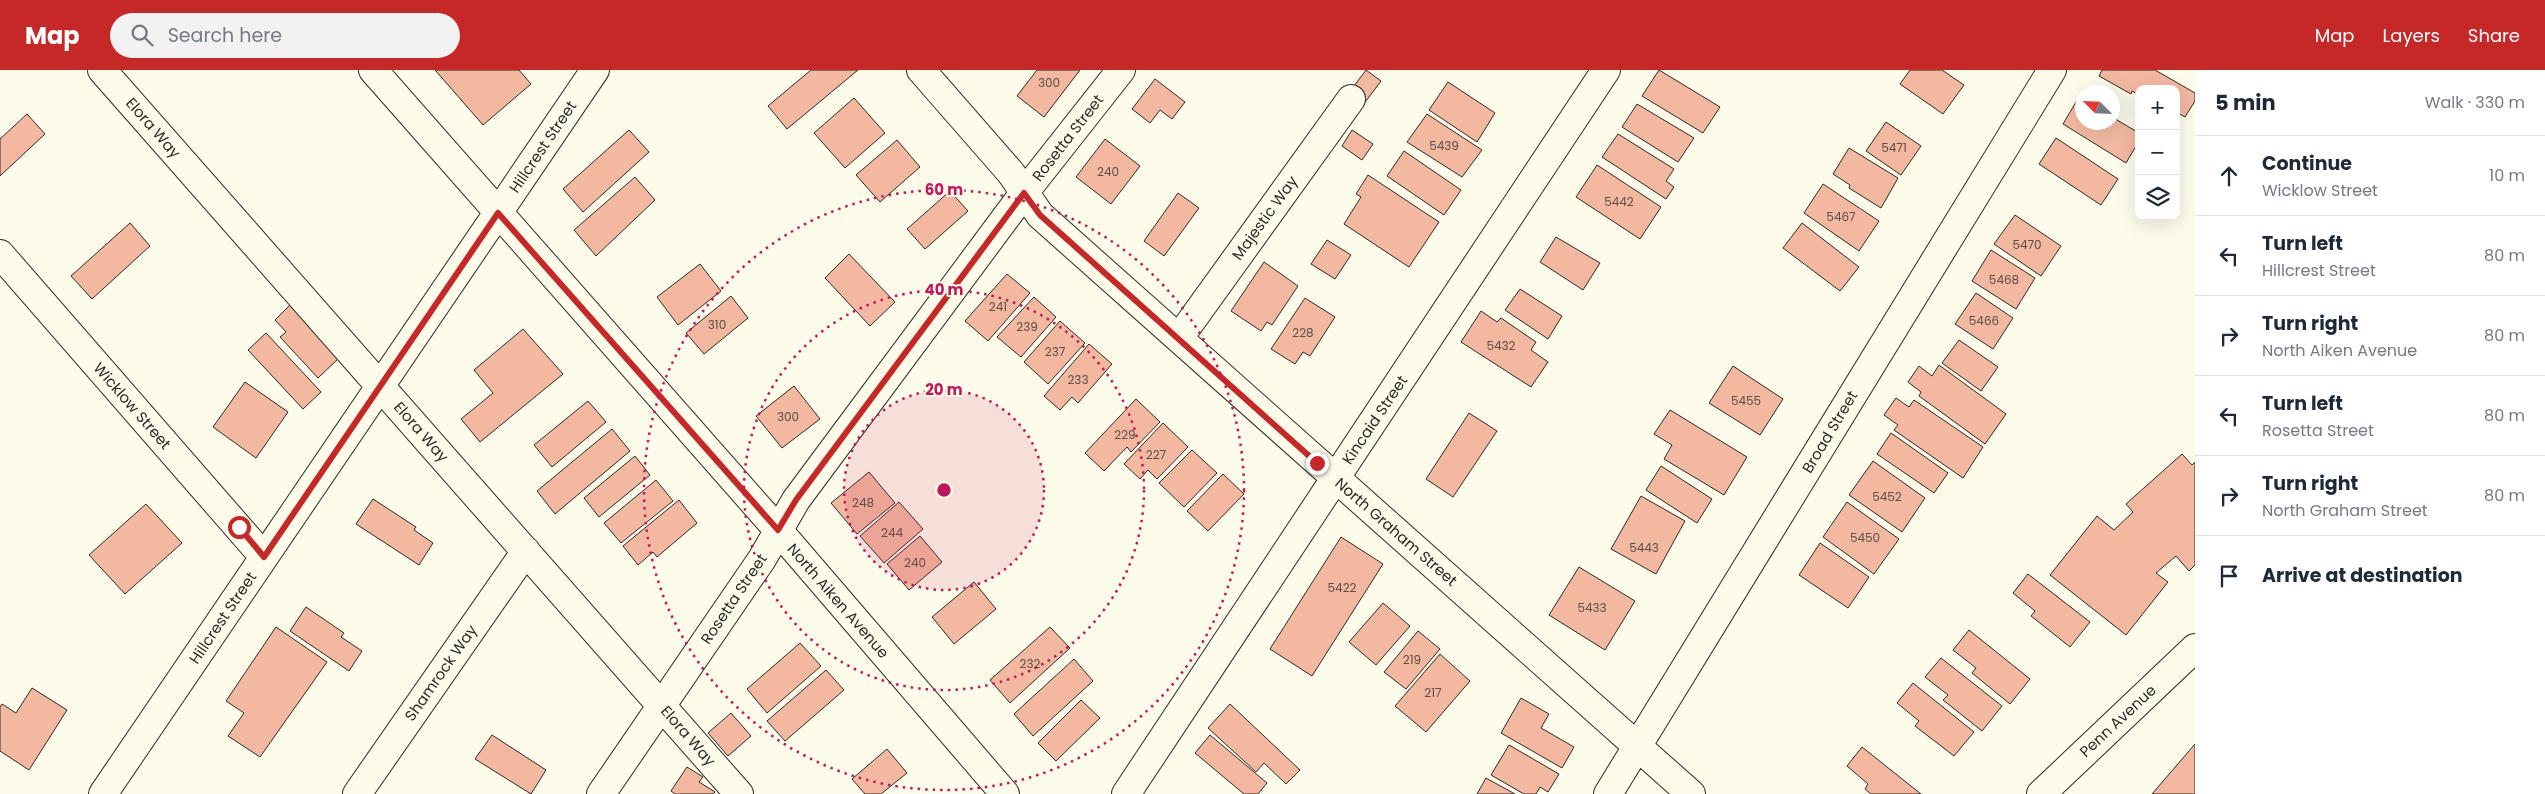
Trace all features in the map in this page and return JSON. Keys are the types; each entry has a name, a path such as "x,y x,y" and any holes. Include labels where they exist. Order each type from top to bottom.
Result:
{"street":[{"name":"Elora Way","path":"102,70 739,794"},
{"name":"North Aiken Avenue","path":"373,70 778,530 1005,794"},
{"name":"Hillcrest Street","path":"103,794 595,70"},
{"name":"North Graham Street","path":"921,70 1011,173 1040,215 1691,794"},
{"name":"Rosetta Street","path":"601,794 762,559 796,500 1024,193 1121,70"},
{"name":"Kincaid Street","path":"1126,794 1606,70"},
{"name":"Broad Street","path":"1608,794 2052,70"},
{"name":"Majestic Way","path":"1179,338 1351,99"},
{"name":"Wicklow Street","path":"0,254 264,557"},
{"name":"Shamrock Way","path":"357,794 526,552"},
{"name":"Penn Avenue","path":"2041,794 2195,648"}],"building":[{"path":"435,70 519,70 531,84 483,125"},
{"path":"811,70 858,70 787,129 768,106"},
{"path":"1037,70 1080,70 1044,117 1017,96"},
{"path":"1366,70 1381,81 1363,105 1348,94"},
{"path":"1659,70 1720,107 1703,133 1642,96"},
{"path":"1910,70 1942,70 1964,85 1943,114 1900,84"},
{"path":"2102,70 2155,70 2195,93 2195,101 2185,117 2180,114 2180,85 2135,85 2135,93 2132,91 2131,94 2120,88 2120,85 2115,85 2099,76"},
{"path":"1155,79 1185,102 1172,119 1160,110 1150,123 1132,109"},
{"path":"1448,82 1495,113 1477,142 1429,110"},
{"path":"854,98 885,133 845,168 814,133"},
{"path":"1637,104 1694,138 1678,162 1622,127"},
{"path":"2075,104 2075,130 2120,130 2120,122 2135,131 2135,148 2126,163 2063,124"},
{"path":"27,114 45,134 0,176 0,139"},
{"path":"1427,114 1482,150 1462,177 1407,142"},
{"path":"1886,122 1921,146 1901,175 1866,151"},
{"path":"629,130 649,152 583,212 563,189"},
{"path":"1352,130 1373,144 1362,160 1342,146"},
{"path":"1618,134 1674,169 1666,181 1674,187 1666,199 1602,157"},
{"path":"2056,138 2118,179 2101,205 2039,164"},
{"path":"1105,139 1140,166 1111,204 1076,177"},
{"path":"897,140 920,167 880,202 856,175"},
{"path":"1849,148 1898,178 1881,208 1849,188 1850,185 1833,174"},
{"path":"1404,151 1461,190 1444,215 1387,176"},
{"path":"1597,165 1661,207 1640,239 1576,197"},
{"path":"1368,175 1439,222 1409,267 1344,224 1361,197 1356,194"},
{"path":"635,177 655,200 596,256 574,230"},
{"path":"1823,184 1879,221 1859,251 1804,213"},
{"path":"950,191 968,211 925,249 907,229"},
{"path":"1178,193 1199,208 1164,256 1144,241"},
{"path":"2015,215 2061,246 2041,276 1994,244"},
{"path":"130,223 150,246 92,299 71,276"},
{"path":"1802,223 1859,267 1840,291 1783,248"},
{"path":"1556,237 1600,263 1583,290 1540,262"},
{"path":"1327,240 1351,255 1335,279 1311,264"},
{"path":"1991,250 2035,278 2016,309 1972,281"},
{"path":"849,254 895,302 870,326 825,278"},
{"path":"1264,262 1298,286 1272,325 1267,322 1261,331 1231,311"},
{"path":"700,264 721,291 678,325 657,297"},
{"path":"1007,274 1030,293 988,341 965,321"},
{"path":"1520,289 1562,316 1548,339 1505,310"},
{"path":"1976,293 2013,318 1993,349 1955,324"},
{"path":"731,296 748,318 704,354 686,333"},
{"path":"1034,297 1056,317 1021,357 997,337"},
{"path":"1305,298 1335,317 1310,356 1303,352 1295,364 1271,349"},
{"path":"290,305 339,358 318,378 280,337 286,332 275,320"},
{"path":"1481,311 1497,322 1501,318 1536,342 1531,350 1548,362 1531,387 1461,342"},
{"path":"1060,321 1085,343 1048,384 1024,362"},
{"path":"523,329 563,374 480,442 461,419 493,393 474,370"},
{"path":"266,333 321,392 303,409 248,350"},
{"path":"1959,340 1998,367 1981,391 1942,363"},
{"path":"1089,344 1112,364 1078,403 1072,397 1060,410 1044,396"},
{"path":"1939,365 2006,414 1985,444 1919,396 1921,392 1908,382 1919,366 1932,376"},
{"path":"1733,366 1783,399 1760,435 1709,403"},
{"path":"245,382 288,412 256,458 213,427"},
{"path":"794,386 820,419 782,448 756,416"},
{"path":"1896,398 1909,407 1914,400 1983,447 1963,478 1894,430 1898,425 1884,415"},
{"path":"1136,399 1160,422 1131,452 1127,447 1104,471 1085,453"},
{"path":"588,401 606,422 552,467 534,445"},
{"path":"1670,410 1747,457 1724,495 1664,459 1672,445 1654,434"},
{"path":"1469,413 1497,431 1453,497 1426,479"},
{"path":"1163,423 1188,447 1157,479 1148,470 1140,479 1124,464"},
{"path":"612,429 630,451 555,514 537,491"},
{"path":"1891,433 1948,473 1934,493 1877,454"},
{"path":"1192,450 1217,473 1184,507 1159,483"},
{"path":"2182,454 2192,465 2195,462 2195,565 2189,571 2176,556 2156,573 2168,582 2126,635 2050,575 2097,516 2114,530 2133,512 2126,504"},
{"path":"635,456 650,475 599,517 584,498"},
{"path":"1873,461 1925,498 1902,532 1849,495"},
{"path":"1661,466 1712,499 1697,523 1646,490"},
{"path":"869,472 895,503 857,534 831,503"},
{"path":"1223,474 1244,494 1208,531 1187,511"},
{"path":"656,480 673,501 621,543 604,523"},
{"path":"1641,496 1685,521 1656,574 1611,549"},
{"path":"373,499 416,527 414,530 433,543 419,565 356,524"},
{"path":"679,500 697,523 657,557 653,552 638,565 623,546"},
{"path":"899,502 923,529 884,563 860,536"},
{"path":"1847,502 1899,539 1874,574 1823,537"},
{"path":"146,504 182,543 125,594 89,555"},
{"path":"920,536 942,562 909,590 887,564"},
{"path":"1341,537 1383,564 1312,676 1270,649"},
{"path":"1820,543 1869,577 1848,608 1799,575"},
{"path":"1579,567 1635,601 1605,650 1549,615"},
{"path":"2028,574 2090,622 2070,647 2031,616 2035,611 2013,593"},
{"path":"974,582 996,609 954,644 932,617"},
{"path":"1383,603 1410,626 1376,665 1349,642"},
{"path":"306,607 344,633 341,637 362,651 349,671 290,631"},
{"path":"276,627 327,662 260,757 228,736 244,713 226,701"},
{"path":"1050,627 1070,648 1010,703 990,680"},
{"path":"1969,630 2030,679 2010,704 1972,673 1976,668 1953,650"},
{"path":"1418,631 1440,649 1406,689 1384,672"},
{"path":"800,643 821,666 767,713 747,689"},
{"path":"1440,654 1470,681 1426,732 1395,706"},
{"path":"1941,658 2002,706 1982,731 1943,700 1948,695 1925,677"},
{"path":"1074,659 1093,681 1033,736 1014,714"},
{"path":"826,670 844,690 785,741 767,721"},
{"path":"1913,683 1974,732 1954,756 1915,726 1919,721 1897,703"},
{"path":"32,688 67,710 29,770 0,751 0,707 2,704 16,713"},
{"path":"1521,698 1549,714 1541,728 1574,747 1562,768 1501,733"},
{"path":"1081,700 1100,718 1056,761 1038,743"},
{"path":"1230,704 1300,770 1286,784 1264,763 1256,772 1208,728"},
{"path":"731,713 751,736 728,756 708,733"},
{"path":"492,735 546,770 531,794 475,759"},
{"path":"1210,735 1267,783 1258,794 1244,794 1195,753"},
{"path":"2195,744 2195,794 2152,794"},
{"path":"1509,745 1559,774 1548,792 1540,787 1536,794 1524,794 1491,775"},
{"path":"1862,747 1921,794 1871,794 1865,789 1868,784 1847,766"},
{"path":"887,749 907,773 881,794 865,794 852,779"},
{"path":"687,767 703,777 699,782 715,792 713,794 675,794 671,791"},
{"path":"1486,778 1515,794 1477,794"}],"route":[{"path":"239,527 264,557 498,213 778,530 796,500 1024,193 1040,215 1317,463"}]}
